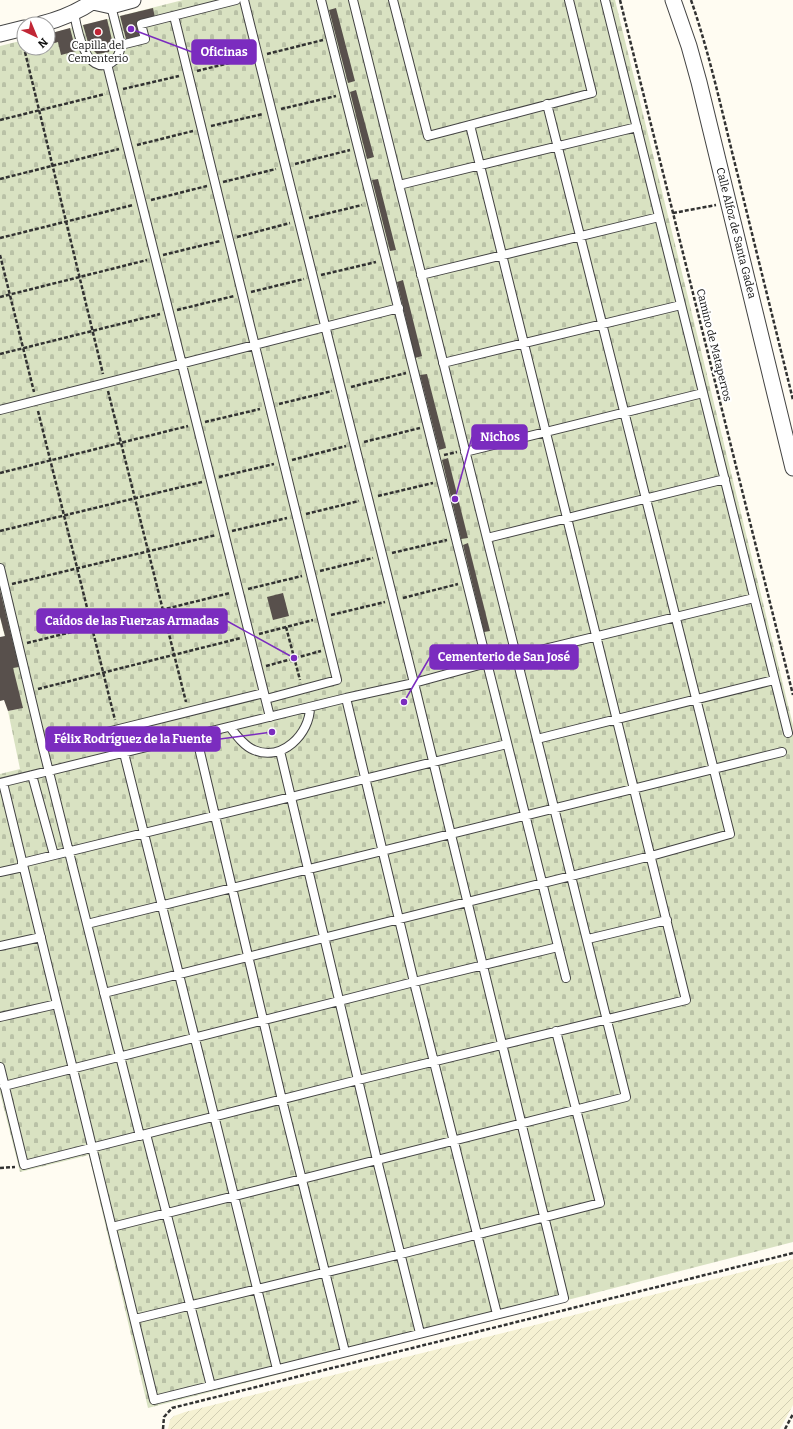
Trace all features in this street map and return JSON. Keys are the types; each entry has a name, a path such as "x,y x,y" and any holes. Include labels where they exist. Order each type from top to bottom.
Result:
{"street":[{"path":"56,20 74,13 94,1 111,6 133,0"},
{"name":"Calle Alfoz de Santa Gadea","path":"673,0 699,82 793,468"},
{"path":"0,34 16,30"}],"lane":[{"path":"120,45 145,38 141,24 236,0"},
{"path":"244,0 324,327 414,683 564,1298 154,1400 41,937 1,783 346,698 414,683 487,663 754,598"},
{"path":"321,0 566,978"},
{"path":"112,1227 626,1097 608,1019 353,0"},
{"path":"392,0 428,136 592,93 569,0"},
{"path":"605,0 788,733"},
{"path":"74,13 81,43 87,55 96,63 101,65 115,60 118,56 120,45 111,6"},
{"path":"43,748 265,696 302,690 337,680 174,16"},
{"path":"106,64 270,717"},
{"path":"104,993 398,918 651,856 730,834 548,104"},
{"path":"0,1067 24,1164 358,1080 686,1000 470,125"},
{"path":"399,185 637,127"},
{"path":"421,275 659,217"},
{"path":"443,363 681,305"},
{"path":"0,410 399,308"},
{"path":"465,451 703,393"},
{"path":"487,538 724,479"},
{"path":"0,568 119,1056 166,1213 211,1386"},
{"path":"537,739 774,680"},
{"path":"346,698 398,918 497,1314"},
{"path":"230,727 243,742 253,750 274,753 280,751 295,741 302,732 310,716 310,707"},
{"path":"196,735 263,1021 344,1352"},
{"path":"0,872 54,855 507,744"},
{"path":"280,751 377,1160 420,1333"},
{"path":"87,924 782,752"},
{"path":"124,753 277,1369"},
{"path":"32,776 54,855"},
{"path":"588,939 667,920"},
{"path":"0,946 41,937"},
{"path":"4,1086 414,982 558,948"},
{"path":"0,1017 57,1004"},
{"path":"135,1319 401,1254 600,1203 556,1031"}],"path":[{"name":"Camino de Mataperros","path":"620,0 793,695"},
{"path":"691,0 701,29 723,109 737,174 793,400"},
{"path":"0,120 331,38"},
{"path":"0,179 345,94"},
{"path":"0,238 358,148"},
{"path":"0,297 372,202"},
{"path":"673,213 729,203"},
{"path":"0,255 117,730"},
{"path":"0,354 387,260"},
{"path":"436,457 465,451"},
{"path":"286,627 302,690"},
{"path":"258,668 329,649"},
{"path":"0,1168 15,1168 24,1164"},
{"path":"164,1429 164,1417 172,1408 793,1253"},
{"path":"785,1429 793,1414"}],"shaded area":[{"path":"793,1259 793,1405 780,1429 168,1429 170,1420 174,1416 185,1412"}],"green space":[{"path":"183,0 615,0 793,725 793,1242 148,1408 89,1155 20,1172 0,1093 0,774 20,769 8,711 22,708 0,617 0,46 16,42 16,56 56,56 56,32"}],"building":[{"path":"153,8 155,18 137,22 140,36 126,39 120,16"},
{"path":"336,8 355,81 348,83 329,10"},
{"name":"Capilla del Cementerio","path":"107,19 112,40 109,52 97,54 89,46 83,25"},
{"path":"70,28 76,51 61,55 58,42 56,43 56,32"},
{"path":"356,90 374,157 367,159 350,92"},
{"path":"378,179 396,250 390,251 372,180"},
{"path":"403,280 422,356 415,358 397,282"},
{"path":"427,374 446,448 439,450 420,375"},
{"path":"448,458 468,538 461,539 442,460"},
{"path":"468,543 490,631 484,632 463,545"},
{"path":"0,590 19,667 13,668 23,708 8,711 4,700 0,701 0,637 5,636 0,617"},
{"path":"283,593 289,616 273,620 267,597"}],"place":[{"name":"Oficinas","path":"131,29"},
{"name":"Capilla del Cementerio","path":"98,32"},
{"name":"Nichos","path":"455,499"},
{"name":"Caídos de las Fuerzas Armadas","path":"294,658"},
{"name":"Cementerio de San José","path":"404,702"},
{"name":"Félix Rodríguez de la Fuente","path":"272,732"}]}
